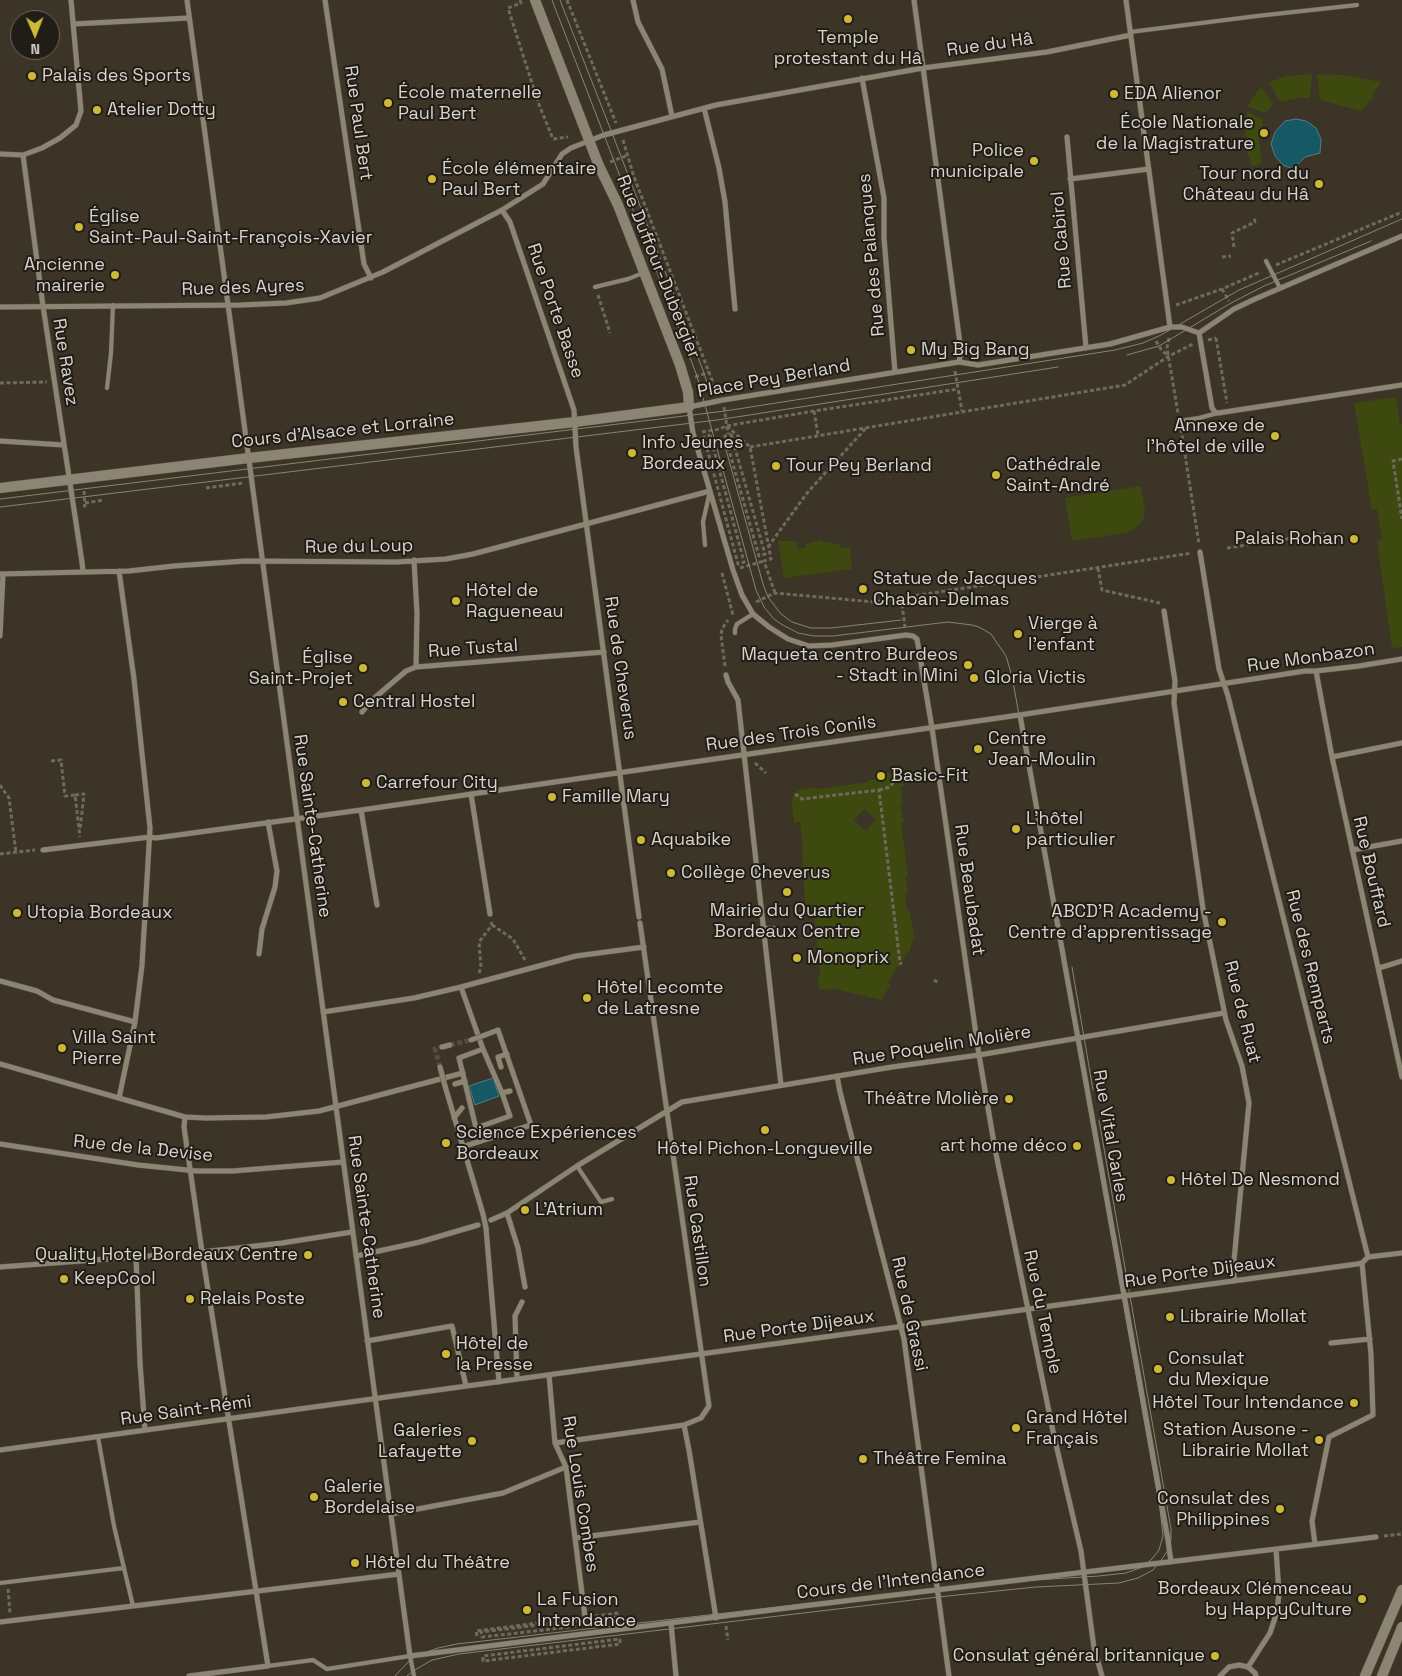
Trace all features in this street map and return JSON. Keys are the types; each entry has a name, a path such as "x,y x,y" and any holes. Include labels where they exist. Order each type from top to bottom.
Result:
{"street":[{"path":"0,154 23,155 42,148 60,138 76,125 81,111 71,0"},
{"name":"Rue Sainte-Catherine","path":"187,0 410,1656"},
{"name":"Rue Paul Bert","path":"325,0 364,264 371,278"},
{"name":"Rue Duffour-Dubergier","path":"535,0 584,142 601,169 618,205 645,272 682,372 688,392 689,407"},
{"path":"633,0 638,22 662,69 672,116"},
{"path":"914,0 961,351 956,362"},
{"path":"1126,0 1170,327 1177,326 1200,333"},
{"path":"73,24 189,18"},
{"name":"Rue du Hâ","path":"584,142 619,130 704,108 923,68 1047,52 1131,34"},
{"name":"Rue des Palanques","path":"862,78 884,198 884,238 896,372"},
{"path":"704,108 719,168 725,202 735,309"},
{"path":"1067,136 1070,179"},
{"name":"Rue des Ayres","path":"0,307 228,305 303,301 320,298 371,278 502,210 543,184 562,154 584,142"},
{"name":"Rue Ravez","path":"23,155 43,306 83,572"},
{"name":"Rue Cabirol","path":"1086,348 1070,179 1149,169"},
{"name":"Rue Porte Basse","path":"502,210 510,222 574,410 575,422"},
{"path":"1200,333 1234,309 1402,236"},
{"name":"Place Pey Berland","path":"906,635 832,646 810,646 788,639 752,614 742,595 710,491 693,433 689,407 956,362 978,364 1086,348 1110,344 1170,327"},
{"path":"1200,333 1212,408 1218,413 1402,384"},
{"name":"Cours d'Alsace et Lorraine","path":"0,488 248,458 575,422 689,407"},
{"name":"Rue de Cheverus","path":"575,422 576,447 666,1112"},
{"path":"0,441 64,445"},
{"name":"Rue du Loup","path":"1,574 119,571 262,561 446,559 473,554 710,491"},
{"name":"Rue des Remparts","path":"1200,552 1219,669 1231,706 1368,1257"},
{"path":"414,560 417,613 416,667"},
{"path":"118,1098 135,1022 142,965 150,837 134,679 119,571"},
{"path":"0,636 1,574"},
{"name":"Rue de Ruat","path":"1164,611 1175,681 1174,703 1203,909 1224,1013 1242,1066 1249,1104 1233,1271 1234,1281"},
{"name":"Rue Beaubadat","path":"906,635 917,639 920,648 979,1055"},
{"name":"Rue Tustal","path":"362,712 372,700 406,671 416,667 604,652"},
{"name":"Rue Monbazon","path":"1224,684 1305,671 1402,659"},
{"name":"Rue Bouffard","path":"1316,671 1332,757 1402,1077"},
{"path":"726,675 738,700 781,1085"},
{"name":"Rue des Trois Conils","path":"43,850 150,837 156,838 297,819 1224,684"},
{"name":"Rue Vital Carles","path":"1020,715 1171,1562"},
{"path":"1332,757 1402,743"},
{"path":"471,794 490,914"},
{"path":"361,810 377,904"},
{"path":"259,954 262,929 277,871 268,822"},
{"path":"1352,850 1402,841"},
{"path":"323,1012 414,998 576,956 644,947"},
{"path":"1379,968 1402,961"},
{"path":"0,981 37,991 53,1000 135,1022"},
{"path":"461,987 482,1049 510,1116 476,1128 459,1058 482,1049"},
{"name":"Rue Poquelin Molière","path":"490,1220 507,1213 577,1166 682,1102 979,1055 1224,1013"},
{"path":"462,1147 531,1125 498,1030 471,1040"},
{"path":"442,1047 450,1045"},
{"path":"501,1067 498,1057 507,1054"},
{"name":"Rue du Temple","path":"979,1055 994,1149 1027,1309 1054,1436 1082,1551 1094,1648 1102,1676"},
{"path":"0,1064 185,1117 206,1118 266,1117 319,1111 463,1073"},
{"path":"440,1068 486,1228 499,1382"},
{"name":"Rue de Grassi","path":"837,1076 904,1339 949,1676"},
{"path":"455,1084 465,1081"},
{"path":"502,1093 510,1091"},
{"path":"454,1118 462,1108"},
{"name":"Rue Castillon","path":"666,1112 709,1406 701,1418 684,1424"},
{"path":"185,1117 184,1127 202,1252 268,1666 188,1676"},
{"name":"Rue de la Devise","path":"0,1144 190,1171 233,1171 343,1162"},
{"path":"507,1213 518,1248 525,1287"},
{"path":"356,1256 420,1242 478,1225"},
{"path":"0,1267 202,1252 282,1243 352,1232"},
{"path":"1315,1544 1312,1521 1330,1437 1373,1415 1370,1339 1362,1263 1368,1257 1402,1253"},
{"path":"136,1257 140,1364 145,1430"},
{"name":"Rue Porte Dijeaux","path":"375,1399 1362,1263"},
{"path":"517,1379 515,1316 522,1302"},
{"path":"367,1341 452,1326 466,1386"},
{"path":"1331,1343 1370,1339"},
{"name":"Rue Louis Combes","path":"549,1375 555,1443 566,1466 585,1617"},
{"name":"Rue Saint-Rémi","path":"0,1450 375,1399"},
{"path":"555,1443 684,1424 716,1618"},
{"path":"391,1514 503,1492 566,1466"},
{"path":"575,1538 700,1522"},
{"name":"Cours de l'Intendance","path":"410,1656 1376,1537"},
{"path":"1248,1667 1270,1633 1277,1612 1279,1593 1276,1549"},
{"path":"0,1622 399,1574"},
{"path":"1365,1676 1402,1590"},
{"path":"671,1623 676,1676"},
{"path":"1382,1676 1402,1627"},
{"path":"1220,1676 1229,1668 1239,1665 1248,1667 1256,1676"}],"lane":[{"path":"1131,34 1257,16 1357,6"},
{"path":"1266,261 1280,288"},
{"path":"595,288 645,272"},
{"path":"107,388 113,305"},
{"path":"1179,421 1218,413"},
{"path":"705,545 703,522 710,491"},
{"path":"735,633 737,624 752,614"},
{"path":"764,928 774,928"},
{"path":"577,1166 601,1202 612,1199"},
{"path":"98,1437 114,1526 133,1606"},
{"path":"0,1583 124,1568"},
{"path":"268,1666 313,1660 327,1668 410,1656 414,1676"}],"path":[{"path":"520,0 521,3 508,8 552,140 576,136 584,142"},
{"name":"Rue Duffour-Dubergier","path":"567,0 619,130 634,177 715,388"},
{"path":"1167,306 1181,304 1222,289 1402,212"},
{"path":"1234,247 1232,233 1255,222 1254,217"},
{"path":"1222,257 1231,256"},
{"path":"595,288 610,333"},
{"path":"1222,289 1234,309"},
{"path":"1169,356 1167,348 1170,327"},
{"path":"1218,329 1216,338 1228,411"},
{"path":"750,447 1125,385 1169,356 1201,342"},
{"path":"956,362 962,411"},
{"path":"0,384 55,382"},
{"path":"693,433 814,411 958,389"},
{"path":"814,411 818,435"},
{"path":"726,426 728,434 731,434 765,554 762,555"},
{"path":"726,426 750,447 771,559 764,561"},
{"path":"768,547 807,494 866,427"},
{"path":"705,431 706,436"},
{"path":"728,434 725,436 759,556 762,555 775,594 874,602 1200,552 1188,474"},
{"path":"1402,459 1393,461 1402,519"},
{"path":"206,488 252,482"},
{"path":"85,503 104,500"},
{"path":"1227,548 1325,533"},
{"path":"1098,568 1102,590 1162,604 1164,611"},
{"path":"901,598 906,635"},
{"path":"51,761 61,760 65,796 84,794 79,835"},
{"path":"795,794 802,799 879,790 890,787 896,778"},
{"path":"0,785 9,798 16,853"},
{"path":"879,790 900,963 902,964"},
{"path":"75,795 79,835 82,845"},
{"path":"0,854 43,850"},
{"path":"461,987 460,982 479,974 482,967 479,942 492,925 513,939 528,969"},
{"path":"934,980 939,983"},
{"path":"1376,1537 1402,1534"},
{"path":"7,1582 11,1621"},
{"path":"476,1636 476,1630 619,1613 619,1618"},
{"path":"725,1616 728,1640"},
{"path":"620,1639 620,1644 484,1661 483,1656 620,1639"}],"green space":[{"path":"1312,74 1310,98 1280,102 1269,82 1287,76"},
{"path":"1317,74 1344,75 1381,82 1372,96 1373,98 1361,111 1320,100"},
{"path":"1261,87 1274,104 1266,113 1248,107"},
{"path":"1247,112 1263,119 1259,140 1262,162 1252,167 1247,151 1245,125"},
{"path":"1396,397 1400,424 1402,424 1402,647 1392,648 1377,541 1382,540 1377,509 1372,510 1354,403"},
{"path":"1141,486 1145,511 1143,520 1135,529 1126,533 1072,541 1065,498"},
{"path":"822,540 823,542 840,544 841,548 850,547 852,569 784,578 778,541 796,541 797,549 806,548 805,544"},
{"path":"886,773 889,773 904,784 900,788 903,805 900,806 904,822 901,823 908,875 905,876 908,892 905,894 907,911 910,911 914,937 909,953 907,952 900,967 897,967 888,982 891,984 881,1000 836,989 819,990 818,977 820,975 813,906 810,904 805,905 803,845 800,822 794,823 791,799 798,790 869,782 869,780 886,778","holes":["864,809 876,819 866,831 854,821"]}],"water":[{"path":"1296,119 1306,121 1316,128 1321,139 1320,153 1305,157 1293,169 1283,165 1275,156 1271,144 1275,132 1285,121"},
{"path":"493,1078 499,1096 475,1105 469,1086"}],"tunnel":[{"path":"450,1045 471,1040"},
{"path":"440,1067 435,1049 442,1047"}],"tram line":[{"path":"395,1676 411,1659 438,1648 457,1644 951,1587 1126,1573 1140,1568 1151,1560 1159,1550 1163,1536 1160,1509 1019,715 1012,676 1006,656 991,634 972,625 948,622 833,636 814,636 798,633 781,624 764,607 756,590 697,376 552,0"},
{"path":"560,0 704,373 710,393"},
{"path":"0,499 725,411 1115,350 1143,343 1161,335 1239,290 1402,219"},
{"path":"1127,355 1159,346 1231,303 1264,286 1371,241"},
{"path":"0,507 717,420 1058,367"},
{"path":"725,446 763,584 768,597 781,614 792,622 811,628 831,628 901,620"},
{"path":"1072,967 1093,1090"},
{"path":"407,1676 432,1660 459,1654 938,1597 1036,1587 1119,1583 1138,1578 1153,1570 1168,1550 1171,1540 1171,1529 1099,1120"}],"place":[{"name":"Temple protestant du Hâ","path":"848,19"},
{"name":"Palais des Sports","path":"32,76"},
{"name":"EDA Alienor","path":"1114,94"},
{"name":"École maternelle Paul Bert","path":"388,103"},
{"name":"Atelier Dotty","path":"97,110"},
{"name":"École Nationale de la Magistrature","path":"1264,133"},
{"name":"Police municipale","path":"1034,161"},
{"name":"École élémentaire Paul Bert","path":"432,179"},
{"name":"Tour nord du Château du Hâ","path":"1319,184"},
{"name":"Église Saint-Paul-Saint-François-Xavier","path":"79,227"},
{"name":"Ancienne mairerie","path":"115,275"},
{"name":"My Big Bang","path":"911,350"},
{"name":"Annexe de l'hôtel de ville","path":"1275,436"},
{"name":"Info Jeunes Bordeaux","path":"632,453"},
{"name":"Tour Pey Berland","path":"776,466"},
{"name":"Cathédrale Saint-André","path":"996,475"},
{"name":"Palais Rohan","path":"1354,539"},
{"name":"Statue de Jacques Chaban-Delmas","path":"863,589"},
{"name":"Hôtel de Ragueneau","path":"456,601"},
{"name":"Vierge à l'enfant","path":"1018,634"},
{"name":"Maqueta centro Burdeos - Stadt in Mini","path":"968,665"},
{"name":"Église Saint-Projet","path":"363,668"},
{"name":"Gloria Victis","path":"974,678"},
{"name":"Central Hostel","path":"343,702"},
{"name":"Centre Jean-Moulin","path":"978,749"},
{"name":"Basic-Fit","path":"881,776"},
{"name":"Carrefour City","path":"366,783"},
{"name":"Famille Mary","path":"552,797"},
{"name":"L'hôtel particulier","path":"1016,829"},
{"name":"Aquabike","path":"641,840"},
{"name":"Collège Cheverus","path":"671,873"},
{"name":"Mairie du Quartier Bordeaux Centre","path":"787,892"},
{"name":"Utopia Bordeaux","path":"17,913"},
{"name":"ABCD'R Academy - Centre d’apprentissage","path":"1222,922"},
{"name":"Monoprix","path":"797,958"},
{"name":"Hôtel Lecomte de Latresne","path":"587,998"},
{"name":"Villa Saint Pierre","path":"62,1048"},
{"name":"Théâtre Molière","path":"1009,1099"},
{"name":"Hôtel Pichon-Longueville","path":"765,1130"},
{"name":"Science Expériences Bordeaux","path":"446,1143"},
{"name":"art home déco","path":"1077,1146"},
{"name":"Hôtel De Nesmond","path":"1171,1180"},
{"name":"L’Atrium","path":"525,1210"},
{"name":"Quality Hotel Bordeaux Centre","path":"308,1255"},
{"name":"KeepCool","path":"64,1279"},
{"name":"Relais Poste","path":"190,1299"},
{"name":"Librairie Mollat","path":"1170,1317"},
{"name":"Hôtel de la Presse","path":"446,1354"},
{"name":"Consulat du Mexique","path":"1158,1369"},
{"name":"Hôtel Tour Intendance","path":"1354,1403"},
{"name":"Grand Hôtel Français","path":"1016,1428"},
{"name":"Station Ausone - Librairie Mollat","path":"1319,1440"},
{"name":"Galeries Lafayette","path":"472,1441"},
{"name":"Théâtre Femina","path":"863,1459"},
{"name":"Galerie Bordelaise","path":"314,1497"},
{"name":"Consulat des Philippines","path":"1280,1509"},
{"name":"Hôtel du Théâtre","path":"355,1563"},
{"name":"Bordeaux Clémenceau by HappyCulture","path":"1362,1599"},
{"name":"La Fusion Intendance","path":"527,1610"},
{"name":"Consulat général britannique","path":"1215,1656"}]}
